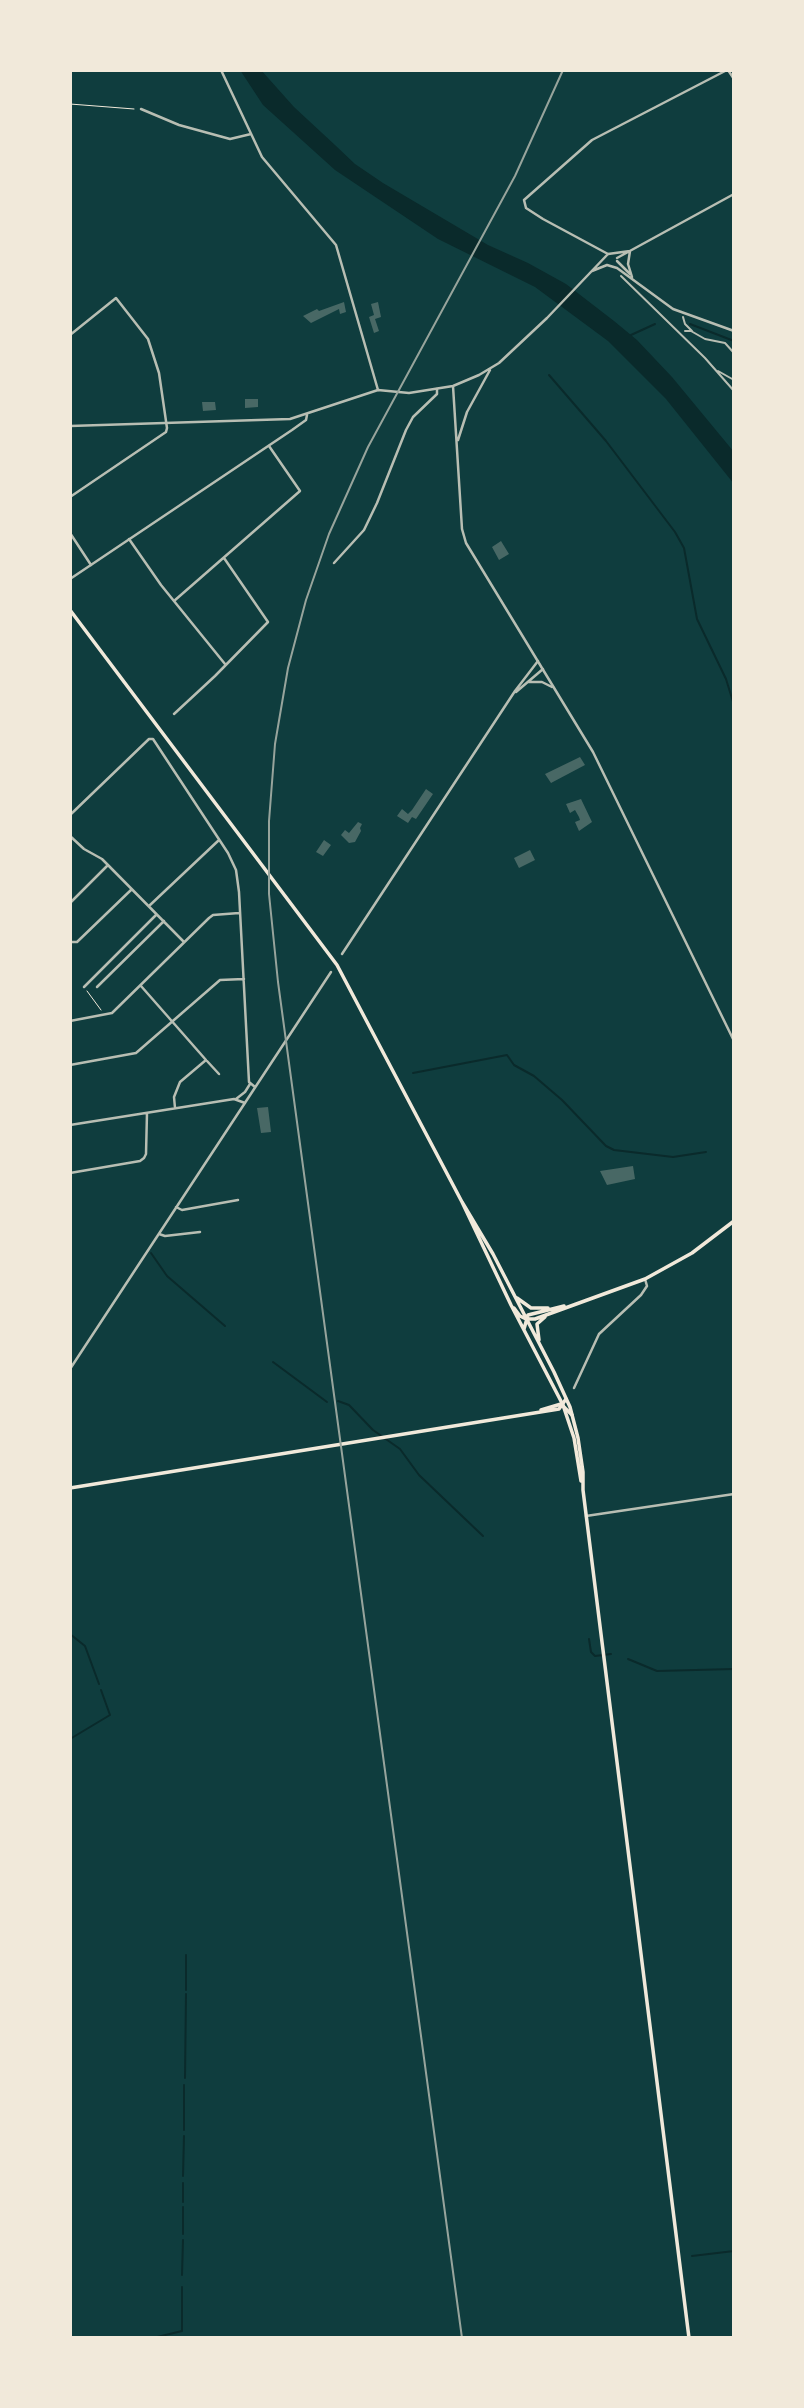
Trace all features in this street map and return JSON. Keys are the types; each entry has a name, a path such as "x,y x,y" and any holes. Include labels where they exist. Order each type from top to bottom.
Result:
{"main road":[{"path":"70,610 337,965 513,1294 566,1399 573,1417 583,1472 583,1490"},
{"path":"462,1202 510,1304 557,1394 574,1438 583,1490 689,2338"},
{"path":"510,1304 526,1319 534,1319 645,1279 692,1253 734,1221"},
{"path":"513,1294 531,1308 554,1310"},
{"path":"540,1346 537,1325 554,1310"},
{"path":"524,1329 526,1319"},
{"path":"548,1407 555,1401 557,1394"},
{"path":"70,1488 537,1412 561,1407 566,1399"},
{"path":"537,1412 556,1404 573,1417"}],"street":[{"path":"221,70 264,159 336,245 378,390"},
{"path":"607,265 605,259 594,249 526,208 524,201 592,139 728,70 734,79"},
{"path":"141,109 179,125 230,139 251,134"},
{"path":"614,266 616,258 734,194"},
{"path":"594,249 616,258 632,277"},
{"path":"630,251 628,264 632,277"},
{"path":"70,426 279,420 307,415 378,390 409,393 453,386 491,369 547,318 608,254"},
{"path":"591,272 607,265 614,266 673,309 734,331"},
{"path":"621,276 734,391"},
{"path":"70,335 116,298 148,339 159,373 166,424 166,432 70,497"},
{"path":"683,317 685,324 692,331 705,339 725,342 734,353"},
{"path":"685,331 692,331"},
{"path":"457,443 471,405 491,369"},
{"path":"717,371 734,380"},
{"path":"453,386 466,543 593,752 734,1041"},
{"path":"334,563 364,530 406,430 414,417 437,394 436,389"},
{"path":"70,579 269,446 306,420 307,415"},
{"path":"456,429 461,428"},
{"path":"174,601 300,492 269,446"},
{"path":"70,533 91,565"},
{"path":"129,539 174,601 226,665"},
{"path":"174,714 268,622 224,558"},
{"path":"342,954 538,661"},
{"path":"514,694 543,669"},
{"path":"529,682 542,682 555,689"},
{"path":"70,816 149,739 155,741 219,840 236,870 241,913 250,1084 236,1099"},
{"path":"70,836 108,865 184,942"},
{"path":"149,906 219,840"},
{"path":"70,903 108,865"},
{"path":"70,942 78,942 132,889"},
{"path":"70,1021 112,1013 213,915 241,913"},
{"path":"84,987 157,914"},
{"path":"97,987 164,921"},
{"path":"70,1368 331,972"},
{"path":"70,1065 131,1055 220,980 244,979"},
{"path":"141,986 219,1074"},
{"path":"175,1108 174,1097 180,1083 206,1060"},
{"path":"250,1084 255,1087"},
{"path":"70,1125 236,1099 245,1102"},
{"path":"70,1172 140,1161 146,1154 147,1113"},
{"path":"176,1207 183,1210 238,1200"},
{"path":"159,1234 165,1236 200,1232"},
{"path":"573,1388 598,1334 641,1295 647,1286 645,1279"},
{"path":"586,1516 734,1494"}],"path":[{"path":"70,104 141,109"},
{"path":"84,987 104,1015"}],"water":[{"path":"240,70 261,70 294,107 355,164 488,245 566,284 637,340 672,377 734,452 734,484 666,399 608,341 535,287 438,239 335,170 263,105"}],"building":[{"path":"344,302 346,312 340,314 339,309 311,323 303,316 317,309 319,311"},
{"path":"378,302 381,317 375,319 379,331 374,333 369,317 374,315 371,304"},
{"path":"245,399 258,399 258,407 245,408"},
{"path":"202,402 215,402 216,410 203,411"},
{"path":"501,541 509,554 499,560 492,547"},
{"path":"580,757 585,765 551,783 545,774"},
{"path":"426,789 433,794 416,819 412,817 408,823 397,816 402,809 408,814"},
{"path":"581,799 592,822 579,831 575,822 580,820 579,817 575,810 570,813 566,804"},
{"path":"358,822 362,824 361,831 355,842 349,843 341,835 345,830 349,833"},
{"path":"324,840 331,845 323,856 316,852"},
{"path":"530,850 535,860 519,868 514,858"},
{"path":"268,1107 271,1132 261,1133 257,1108"},
{"path":"633,1166 635,1179 607,1185 600,1171"}],"waterway":[{"path":"631,335 655,324"},
{"path":"690,324 734,341"},
{"path":"549,375 606,441 675,532 684,548 697,619 726,679 734,705"},
{"path":"413,1073 507,1055 514,1065 534,1076 562,1100 606,1146 614,1150 673,1157 706,1152"},
{"path":"151,1253 167,1276 225,1326"},
{"path":"273,1362 327,1402"},
{"path":"338,1401 349,1405 373,1430 400,1449 419,1475 483,1536"},
{"path":"70,1634 85,1646 99,1684"},
{"path":"589,1639 591,1652 595,1656 611,1654"},
{"path":"628,1659 657,1671 734,1669"},
{"path":"70,1739 110,1715 101,1690"},
{"path":"186,1955 186,1990"},
{"path":"185,2078 186,1994"},
{"path":"184,2085 184,2130"},
{"path":"183,2176 184,2136"},
{"path":"183,2183 183,2202"},
{"path":"183,2207 183,2234"},
{"path":"182,2275 183,2240"},
{"path":"692,2256 734,2251"},
{"path":"153,2338 182,2331 182,2287"}],"railway":[{"path":"462,2338 278,982 269,894 269,821 275,744 288,668 306,600 329,534 368,447 515,176 563,70"}]}
